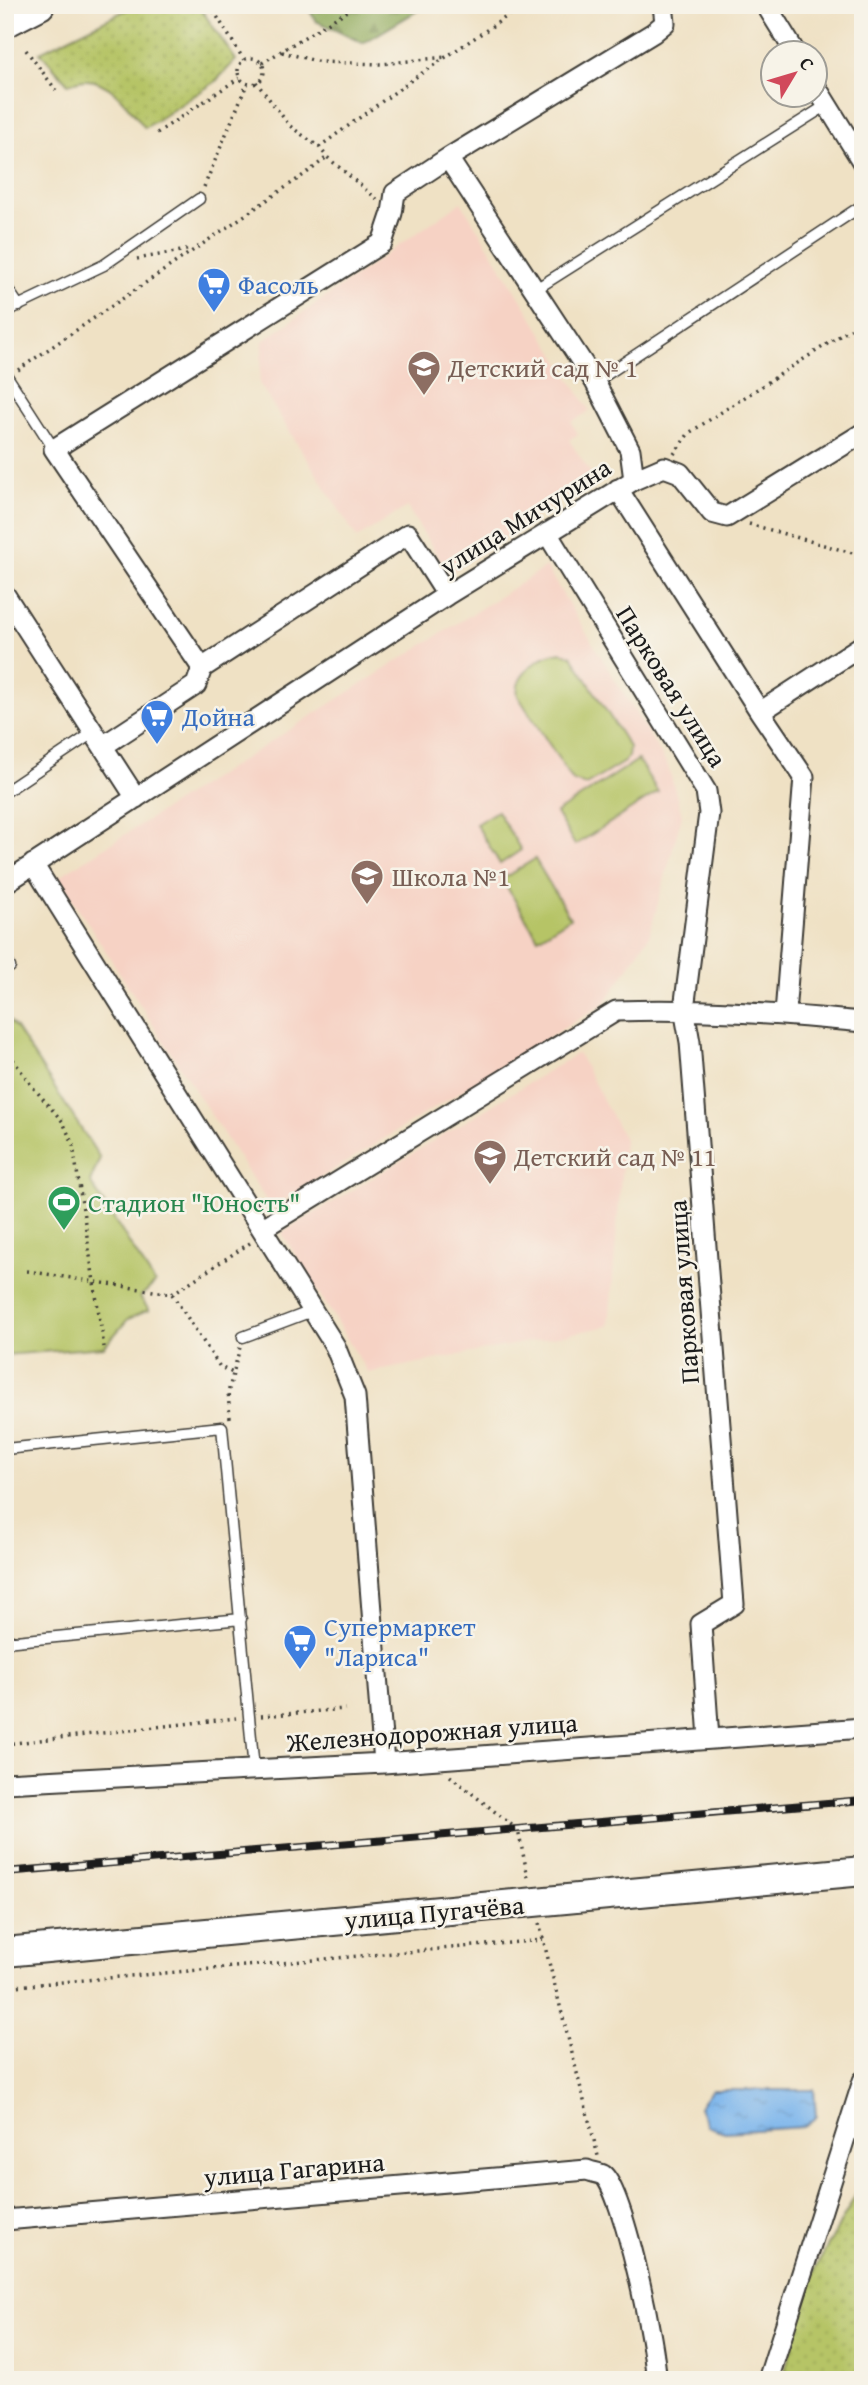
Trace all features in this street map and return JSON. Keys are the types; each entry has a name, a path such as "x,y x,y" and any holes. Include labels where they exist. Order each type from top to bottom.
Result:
{"street":[{"path":"5,23 40,5"},
{"path":"202,668 54,449 382,243 392,213 395,192 653,33 665,23 663,5"},
{"path":"766,5 786,38"},
{"path":"829,108 863,163"},
{"name":"улица Мичурина","path":"5,883 447,595 626,485 630,450 595,382 447,158"},
{"path":"785,1014 804,777 760,712 626,485 664,467 680,473 712,513 727,517 863,433"},
{"name":"Парковая улица","path":"547,533 706,791 709,813 684,1009 691,1056 734,1604 701,1625 709,1739"},
{"path":"98,739 196,685 202,668 408,534 447,595"},
{"path":"5,595 136,798"},
{"path":"760,712 863,645"},
{"path":"33,864 335,1346 355,1396 384,1763"},
{"path":"258,1220 616,1011 684,1009 785,1014 863,1022"},
{"name":"Железнодорожная улица","path":"5,1783 384,1763 863,1728"},
{"name":"улица Пугачёва","path":"5,1952 863,1871"},
{"path":"768,2380 863,2081"},
{"path":"595,2173 614,2192 637,2266 656,2380"},
{"name":"улица Гагарина","path":"5,2220 595,2173"}],"lane":[{"path":"536,289 822,108"},
{"path":"5,312 104,265 199,199"},
{"path":"595,382 863,205"},
{"path":"5,285 19,306"},
{"path":"7,375 54,449"},
{"path":"5,792 98,739"},
{"path":"243,1337 312,1311"},
{"path":"5,1449 222,1427 254,1770"},
{"path":"5,1642 241,1619"}],"path":[{"path":"210,5 244,60"},
{"path":"262,63 356,5"},
{"path":"319,147 413,79 524,5"},
{"path":"26,50 56,90"},
{"path":"282,52 320,62 382,64 448,56"},
{"path":"254,58 262,63 263,75 257,82 247,84 239,78 238,67 244,60 254,58"},
{"path":"157,133 239,78"},
{"path":"257,82 290,126 319,147 392,213"},
{"path":"199,199 247,84"},
{"path":"7,375 327,157"},
{"path":"104,265 196,248"},
{"path":"664,467 689,433 863,321"},
{"path":"727,517 863,556"},
{"path":"5,1048 31,1085 63,1122 73,1145 104,1347"},
{"path":"27,1271 172,1294 250,1243 238,1222 258,1220"},
{"path":"172,1294 220,1367 233,1373"},
{"path":"5,1744 345,1709"},
{"path":"430,1759 518,1830 595,2173"},
{"path":"5,1987 543,1940"}],"shaded area":[{"name":"Детский сад № 1","path":"461,202 590,411 571,422 578,434 569,440 594,478 449,574 407,507 357,538 259,383 263,341"},
{"name":"Школа №1","path":"546,567 668,766 682,815 649,936 605,1003 271,1208 58,877"},
{"name":"Детский сад № 11","path":"578,1053 624,1139 609,1326 368,1373 282,1233"}],"green space":[{"path":"136,5 198,5 236,60 215,82 145,128 112,90 94,81 83,80 68,84 40,52"},
{"path":"306,5 427,5 363,43 316,21"},
{"path":"561,652 572,656 629,747 628,757 624,762 586,785 573,781 518,696 524,673 537,661"},
{"path":"638,760 658,792 575,845 556,813"},
{"path":"497,811 521,850 500,864 476,824"},
{"path":"535,859 570,918 538,938 502,879"},
{"name":"Стадион \"Юность\"","path":"5,1016 16,1028 100,1158 90,1182 155,1283 140,1297 149,1310 128,1319 104,1347 5,1355"},
{"path":"863,2182 863,2380 782,2380 815,2269"}],"water":[{"path":"712,2090 814,2090 816,2117 803,2127 725,2132 707,2126 699,2107"}],"railway":[{"path":"5,1872 863,1800"}],"place":[{"name":"Фасоль","path":"214,314"},
{"name":"Детский сад № 1","path":"424,397"},
{"name":"Дойна","path":"157,746"},
{"name":"Школа №1","path":"367,906"},
{"name":"Детский сад № 11","path":"490,1186"},
{"name":"Стадион \"Юность\"","path":"64,1232"},
{"name":"Супермаркет \"Лариса\"","path":"300,1671"}]}
